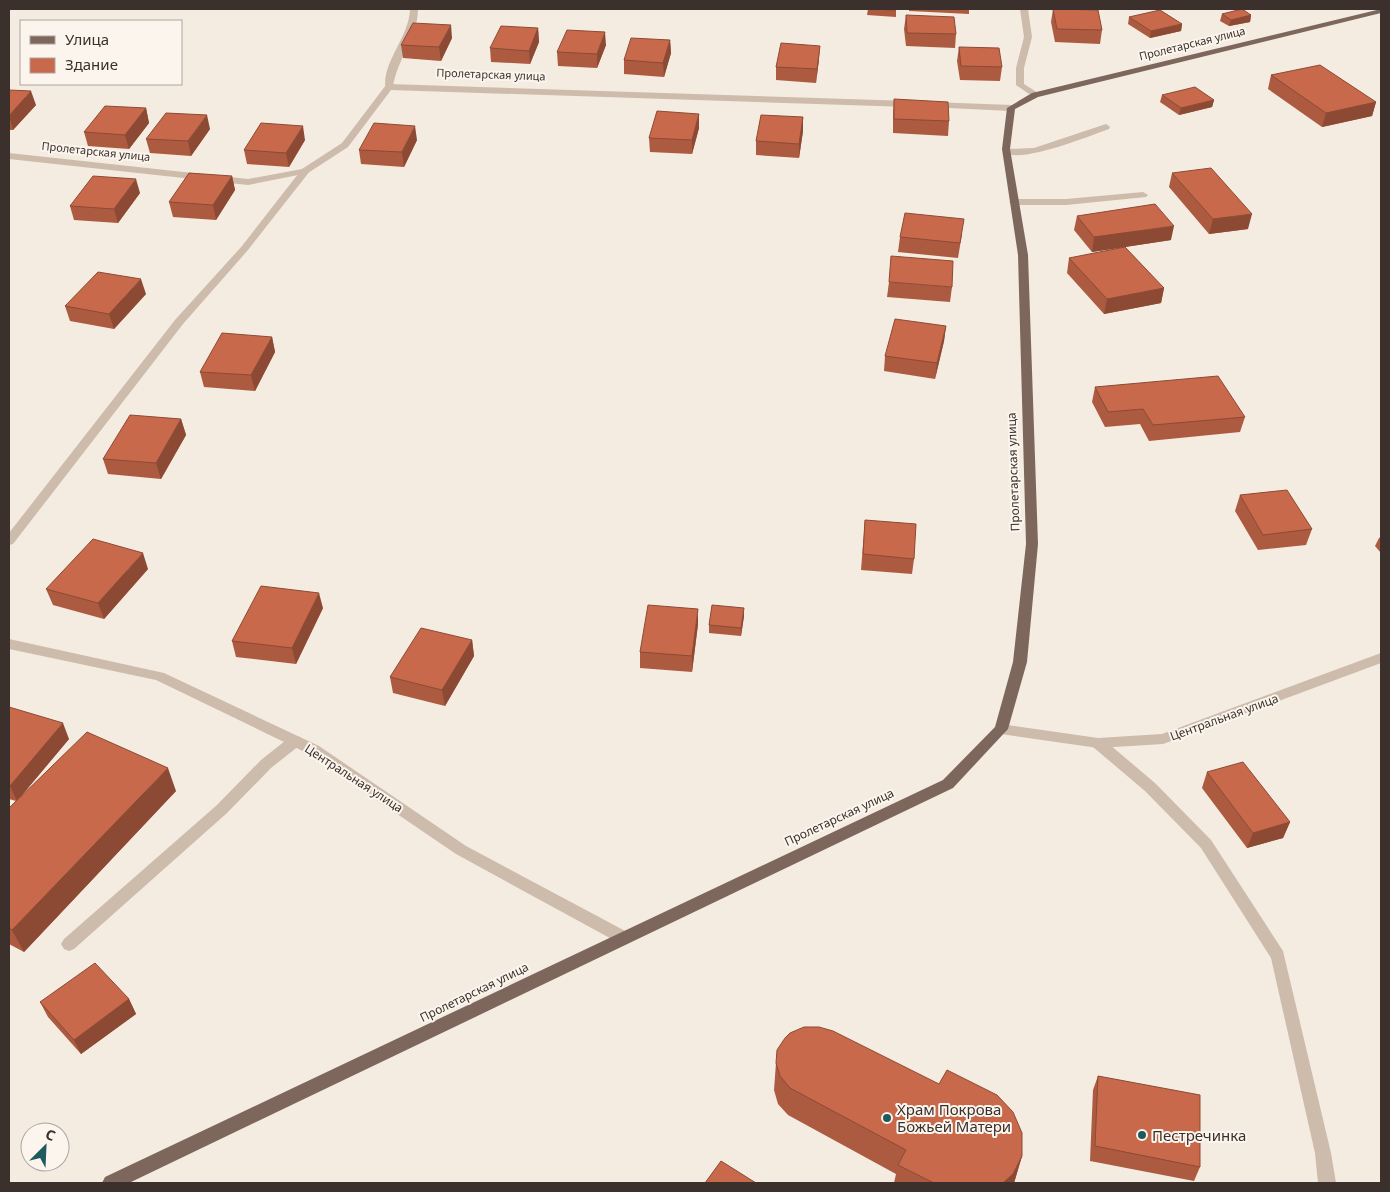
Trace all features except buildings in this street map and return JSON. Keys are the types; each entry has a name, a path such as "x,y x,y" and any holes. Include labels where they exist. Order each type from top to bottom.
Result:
{"main road":[{"name":"Пролетарская улица","path":"111,1183 948,784 1001,729 1020,662 1032,544 1023,255 1007,152 1011,108 1035,96 1381,11"}],"street":[{"path":"389,87 394,63 406,42 415,14 414,9"},
{"path":"1024,9 1028,37 1020,68 1020,85 1035,96"},
{"name":"Пролетарская улица","path":"9,156 248,182 305,171 345,145 389,87 1011,108"},
{"path":"1007,152 1035,151 1106,127"},
{"path":"9,541 179,322 245,248 305,171"},
{"path":"1014,202 1066,202 1142,195"},
{"name":"Центральная улица","path":"9,644 159,676 314,750 461,850 624,938"},
{"name":"Центральная улица","path":"1001,729 1098,743 1163,739 1381,658"},
{"path":"69,944 222,809 266,764 295,741"},
{"path":"1098,743 1150,787 1206,844 1278,956 1323,1153 1327,1183"}],"place":[{"name":"Храм Покрова Божьей Матери","path":"887,1118"},
{"name":"Пестречинка","path":"1142,1135"}]}
